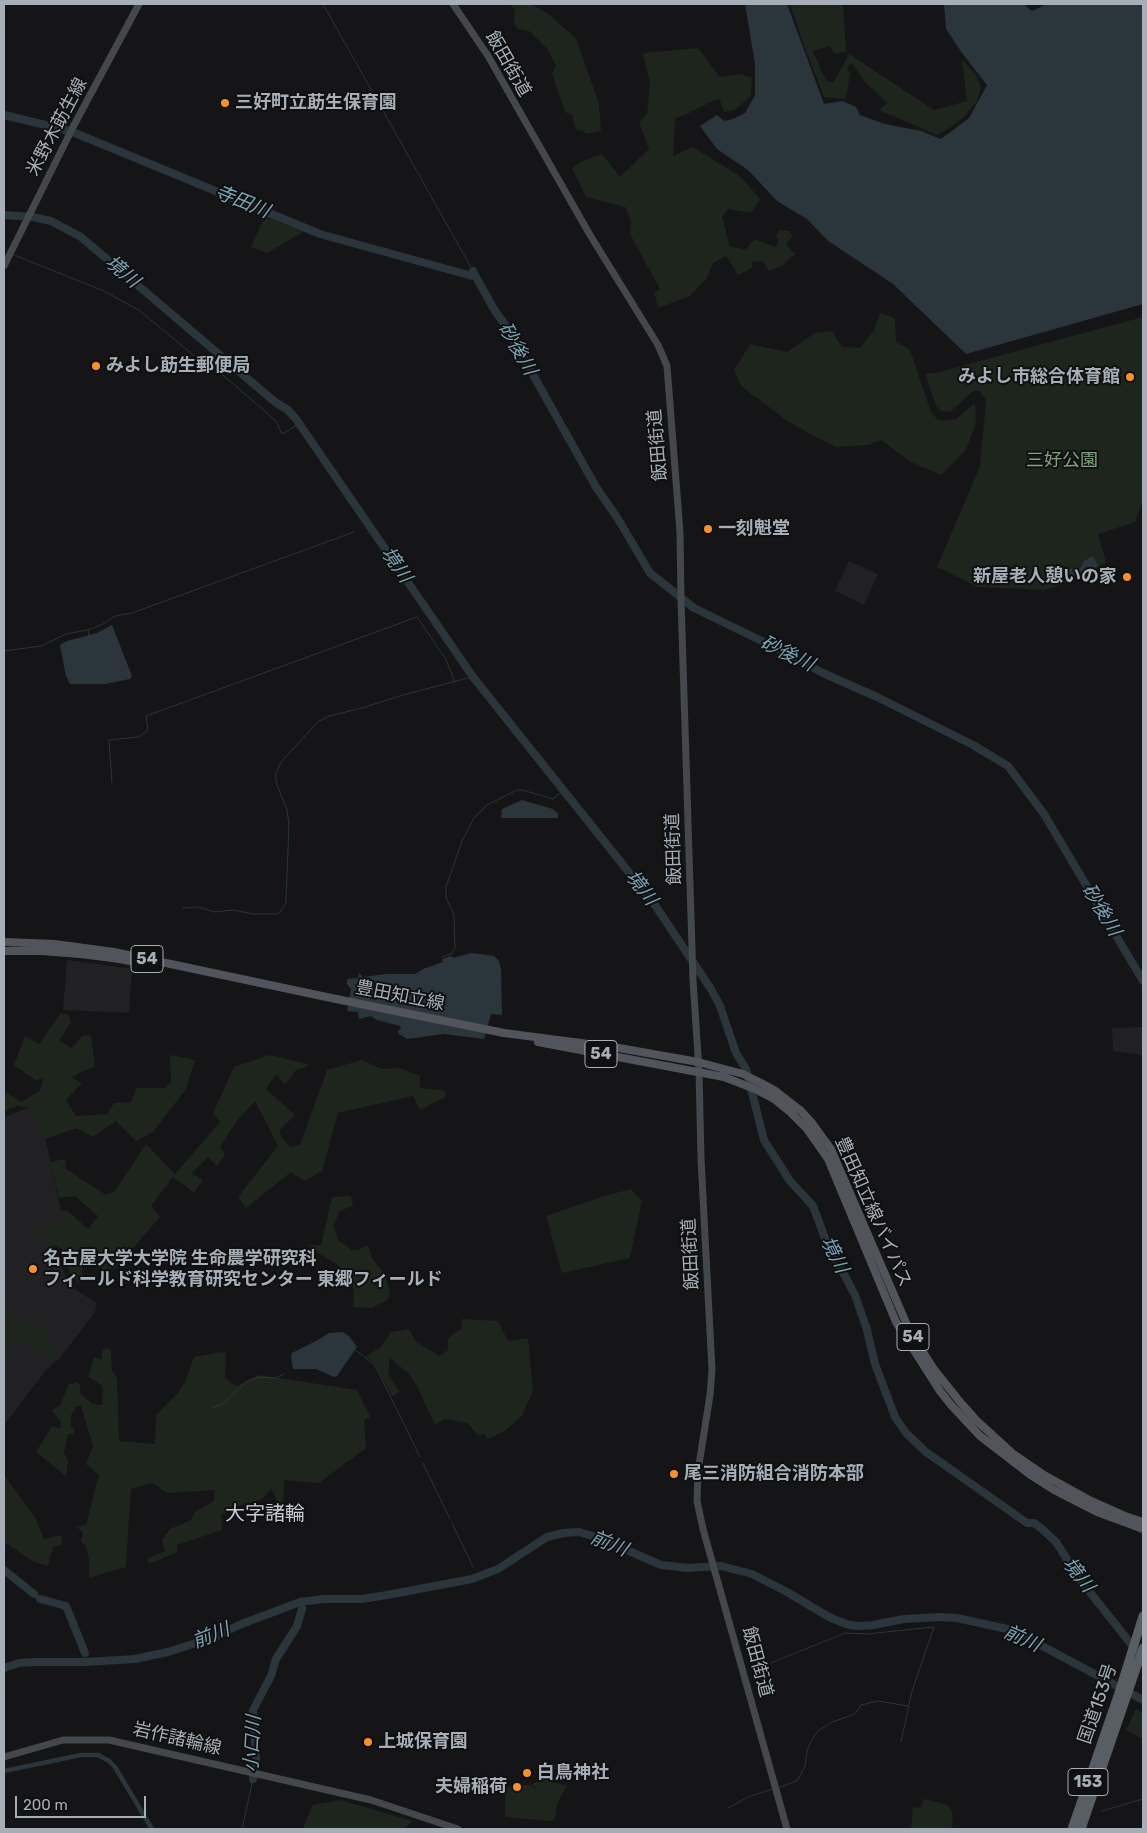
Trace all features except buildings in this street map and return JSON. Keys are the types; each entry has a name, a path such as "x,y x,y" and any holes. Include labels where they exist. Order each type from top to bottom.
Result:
{"highway":[{"name":"国道153号","path":"1081,1829 1143,1616"},
{"name":"国道153号","path":"1072,1829 1143,1648"}],"main road":[{"name":"米野木莇生線","path":"4,266 33,206 139,4"},
{"name":"飯田街道","path":"453,4 488,56 555,176 663,355 668,372 680,532 693,980 699,1072 701,1168 712,1370 698,1471 697,1501 787,1829"},
{"name":"54","path":"4,942 55,944 114,952 289,989"},
{"name":"54","path":"4,951 42,951 114,958 248,984 289,989"},
{"name":"豊田知立線","path":"289,989 504,1032"},
{"name":"豊田知立線バイパス","path":"504,1032 619,1048 698,1062 765,1094 782,1105 815,1139 828,1159 896,1322 951,1405 980,1436 1032,1476 1054,1490 1097,1512 1143,1529"},
{"name":"豊田知立線バイパス","path":"504,1032 549,1044 699,1072 713,1070 743,1074 774,1090 801,1111 831,1149 910,1332 933,1368 960,1402 1000,1442 1044,1475 1091,1501 1143,1522"},
{"name":"岩作諸輪線","path":"4,1756 63,1740 87,1738 109,1740 371,1800 458,1829"}],"shaded area":[{"path":"745,4 787,4 824,104 843,101 856,107 860,115 885,124 921,131 941,139 969,118 987,85 946,29 944,4 1023,4 1032,11 1047,4 1143,4 1143,304 966,354 893,284 828,241 807,219 777,201 748,170 717,149 700,126 717,115 724,121 745,113 755,95 755,64"},
{"path":"1093,556 1098,565 1089,574 1078,574 1062,578 1058,575 1057,572 1061,568 1080,569 1084,561"},
{"path":"849,561 878,574 864,605 835,591"},
{"path":"112,625 132,676 130,679 105,684 70,684 66,676 60,645 67,641 97,633"},
{"path":"522,800 553,809 558,814 558,818 501,818 502,809"},
{"path":"471,953 494,956 499,961 501,970 502,1015 491,1014 484,1039 444,1034 407,1039 399,1034 400,1026 377,1020 371,1016 359,1019 358,1012 347,1011 351,989 347,984 347,979 358,978 359,973 363,977 386,974 415,974 443,962 442,959"},
{"path":"67,960 132,969 129,1013 63,1010"},
{"path":"1143,1027 1143,1055 1113,1051 1112,1029"},
{"name":"名古屋大学大学院 生命農学研究科 フィールド科学教育研究センター 東郷フィールド","path":"38,1104 63,1221 53,1249 58,1256 68,1282 79,1292 97,1303 95,1312 60,1358 47,1369 4,1425 4,1117"},
{"path":"343,1332 349,1336 357,1347 337,1376 334,1377 316,1369 293,1369 292,1353 329,1333"}],"green space":[{"path":"510,4 531,4 547,13 576,38 599,104 601,131 586,134 583,131 576,130 572,115 565,112 552,74 556,65 547,49 529,31 518,29 514,23 515,10"},
{"path":"790,4 843,4 846,51 835,54 829,46 813,51 826,81 834,82 849,54 934,110 967,101 962,60 976,74 981,88 977,101 965,116 937,135 879,110 887,103 867,84 852,64 847,67 850,73 846,99 824,97"},
{"path":"698,48 720,77 741,74 752,78 751,96 735,110 724,112 719,98 675,118 673,156 693,147 741,177 760,199 751,213 728,209 722,217 730,246 746,250 754,239 776,247 778,242 776,235 779,230 789,231 793,236 786,244 795,254 783,265 769,271 763,261 752,262 752,268 738,275 726,256 713,263 707,278 690,296 658,308 654,292 660,289 630,234 631,220 625,207 586,197 572,168 581,162 602,154 620,177 649,149 639,122 647,114 650,83 643,53"},
{"path":"265,216 303,232 267,253 251,247"},
{"path":"880,313 895,318 896,342 910,350 931,412 936,418 942,421 956,419 975,403 976,423 966,450 941,475 911,462 881,440 868,445 836,447 810,434 786,420 741,386 734,370 750,344 787,352 815,333 832,331 842,347 860,348 874,330"},
{"name":"三好公園","path":"1143,317 1143,500 1135,522 1098,534 1106,562 1087,576 1045,590 978,587 937,567 980,466 986,400 979,390 972,392 950,412 941,411 936,406 925,374 939,372"},
{"path":"61,1013 69,1015 71,1022 59,1041 72,1048 82,1036 91,1035 95,1066 71,1077 82,1083 66,1100 76,1116 107,1114 114,1103 131,1102 136,1088 166,1088 171,1081 170,1055 195,1060 186,1089 153,1132 136,1141 116,1121 93,1137 77,1128 45,1139 37,1130 35,1109 17,1106 4,1112 4,1091 21,1102 40,1091 43,1079 35,1080 14,1065 25,1036 39,1044"},
{"path":"269,1055 308,1064 307,1067 296,1070 285,1085 276,1074 266,1089 295,1115 280,1130 280,1135 290,1147 300,1145 327,1070 362,1060 382,1069 400,1068 420,1076 420,1088 443,1090 447,1096 420,1110 413,1096 338,1113 322,1171 305,1181 291,1172 246,1208 238,1197 278,1146 255,1101 236,1122 220,1147 225,1155 217,1166 208,1157 192,1173 203,1180 194,1193 173,1177 151,1206 160,1217 116,1268 102,1270 97,1248 88,1246 79,1284 70,1274 62,1249 34,1233 46,1223 59,1222 58,1211 68,1211 88,1229 98,1216 75,1196 59,1198 50,1162 65,1159 66,1169 106,1195 115,1191 146,1144 175,1174 220,1122 213,1113 234,1067"},
{"path":"631,1189 642,1201 630,1258 562,1273 546,1216 604,1196"},
{"path":"351,1196 353,1206 339,1211 334,1226 338,1240 352,1250 358,1250 368,1245 372,1258 386,1276 390,1294 387,1300 372,1308 353,1307 354,1290 347,1273 335,1263 313,1250 310,1245 321,1245 332,1197"},
{"path":"4,1310 13,1313 21,1322 46,1327 47,1333 43,1343 56,1351 57,1359 52,1362 17,1336 7,1348 13,1355 4,1372"},
{"path":"462,1319 498,1321 508,1341 528,1338 533,1391 522,1416 503,1432 487,1439 484,1434 478,1436 468,1423 444,1419 435,1425 416,1384 409,1374 390,1358 388,1373 399,1392 392,1396 377,1367 366,1356 381,1347 391,1332 409,1329 416,1342 440,1356 448,1350 448,1338 462,1328"},
{"path":"107,1348 111,1350 112,1371 117,1378 119,1441 155,1444 156,1415 178,1393 185,1382 194,1357 221,1352 226,1353 225,1378 237,1386 259,1375 357,1390 370,1417 364,1420 366,1448 319,1483 284,1480 283,1511 271,1489 262,1499 229,1509 221,1515 222,1530 177,1545 177,1552 149,1564 147,1559 165,1551 162,1540 170,1529 191,1520 195,1512 214,1501 215,1490 167,1493 153,1483 131,1489 126,1567 89,1578 89,1560 86,1546 81,1542 83,1533 77,1527 86,1525 99,1475 86,1464 93,1446 81,1406 77,1406 71,1415 71,1427 75,1428 73,1434 68,1434 64,1452 68,1461 66,1476 36,1452 52,1426 60,1428 61,1422 52,1410 60,1406 69,1383 73,1384 75,1382 81,1385 79,1393 93,1404 102,1405 103,1386 88,1377 94,1357 102,1359 102,1350"},
{"path":"4,1475 36,1519 44,1539 61,1535 62,1545 53,1547 48,1566 34,1562 4,1542"},
{"path":"1136,1709 1143,1713 1143,1739 1126,1730"},
{"path":"558,1763 559,1767 551,1772 550,1776 553,1782 567,1786 557,1804 555,1819 550,1821 505,1817 505,1788 516,1785 531,1785 539,1793 532,1784 540,1780 538,1767"},
{"path":"925,1799 948,1805 952,1812 953,1825 950,1829 911,1829 913,1807 920,1808"},
{"path":"340,1800 413,1821 404,1829 303,1829 312,1805"}],"waterway":[{"path":"323,4 473,271"},
{"name":"寺田川","path":"4,115 70,131 320,234 476,277 473,271"},
{"name":"境川","path":"4,215 33,217 51,221 81,237 275,402 288,410 296,419 473,677 655,905 711,989 720,1006 736,1053 746,1069 764,1140 790,1181 813,1206 826,1241 855,1295 867,1330 875,1364 895,1417 906,1433 926,1452 1027,1523 1034,1523 1056,1542 1081,1581 1135,1649"},
{"path":"14,255 104,291 140,311 210,369 223,375 276,421 282,434 299,424"},
{"name":"砂後川","path":"476,277 596,487 618,519 650,573 694,608 825,674 877,697 973,745 1008,766 1044,814 1143,981"},
{"name":"境川","path":"368,533 372,530"},
{"path":"89,635 88,630 103,624 115,616 132,613 354,532"},
{"path":"112,783 109,740 139,737 148,730 146,716 417,617 445,658 454,682"},
{"path":"4,651 41,646 66,634 87,630"},
{"path":"183,908 198,907 215,912 233,910 253,914 277,914 280,912 286,903 289,824 287,810 276,779 281,762 318,722 329,716 403,695 474,678"},
{"path":"442,957 451,954 455,948 454,915 446,897 446,887 462,841 474,818 487,805 517,790 553,799 564,790"},
{"path":"355,1350 376,1367 420,1457"},
{"path":"212,1408 224,1403 246,1382 258,1377 275,1378 284,1374"},
{"path":"423,1463 450,1519"},
{"path":"452,1523 473,1567"},
{"name":"前川","path":"4,1668 19,1663 135,1659 168,1652 215,1637 239,1625 300,1602 323,1599 362,1599 472,1579 498,1569 547,1537 579,1532 602,1539 661,1565 688,1568 721,1566 752,1574 829,1617 846,1624 857,1626 873,1625 904,1619 939,1617 957,1618 1007,1629 1018,1633 1143,1700"},
{"path":"4,1570 34,1594"},
{"path":"40,1599 66,1606 85,1653"},
{"name":"小口川","path":"253,1779 256,1759 253,1710 271,1676 276,1659 297,1626 302,1609"},
{"path":"766,1665 845,1633 867,1634 934,1627 912,1691 901,1742"},
{"path":"777,1788 797,1781 805,1766 807,1751 811,1741 818,1731 832,1722 855,1714 861,1705 878,1701 908,1706"},
{"path":"4,1771 81,1755 98,1755 115,1767 152,1829"},
{"name":"小口川","path":"242,1829 253,1779"},
{"path":"728,1808 748,1797 773,1789"},
{"path":"1102,1811 1143,1799"}],"place":[{"name":"三好町立莇生保育園","path":"225,103"},
{"name":"みよし莇生郵便局","path":"96,366"},
{"name":"みよし市総合体育館","path":"1130,377"},
{"name":"一刻魁堂","path":"708,529"},
{"name":"新屋老人憩いの家","path":"1127,577"},
{"name":"名古屋大学大学院 生命農学研究科 フィールド科学教育研究センター 東郷フィールド","path":"33,1269"},
{"name":"尾三消防組合消防本部","path":"674,1474"},
{"name":"上城保育園","path":"368,1742"},
{"name":"白鳥神社","path":"527,1773"},
{"name":"夫婦稲荷","path":"517,1787"}],"district":[{"name":"大字諸輪","path":"265,1514"}]}
